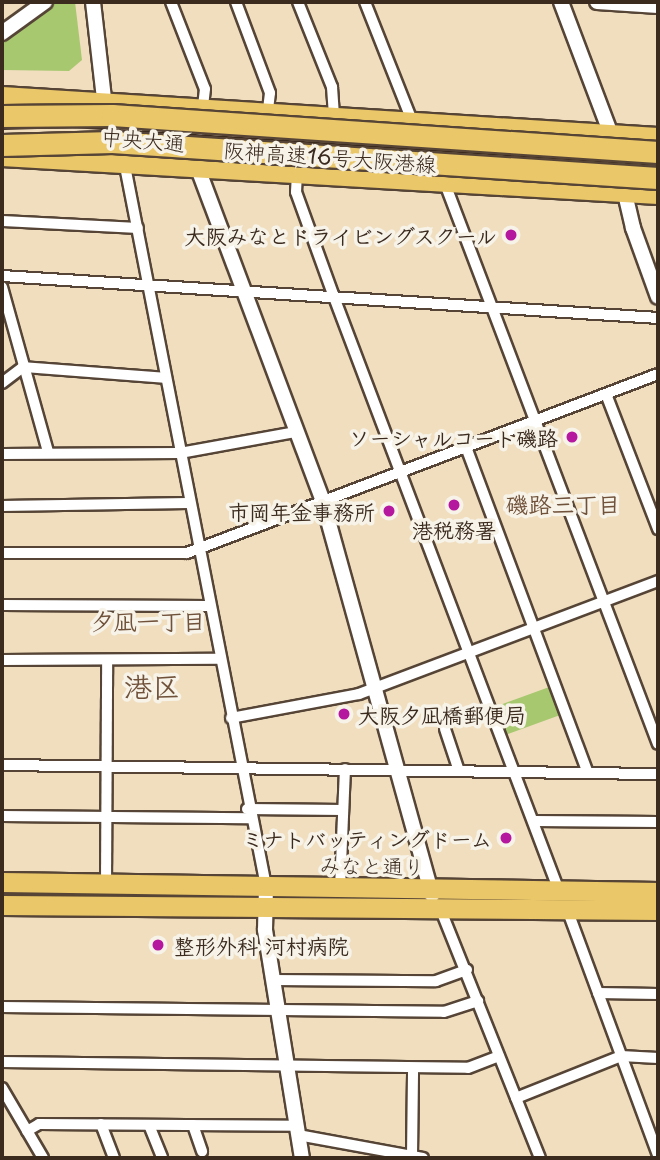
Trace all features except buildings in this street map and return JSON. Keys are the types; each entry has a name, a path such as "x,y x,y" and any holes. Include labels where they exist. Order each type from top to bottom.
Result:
{"highway":[{"name":"阪神高速16号大阪港線","path":"2,116 112,115 658,152"},
{"name":"阪神高速16号大阪港線","path":"2,145 112,142 658,178"},
{"name":"みなと通り","path":"2,882 427,889 658,910"},
{"name":"みなと通り","path":"2,905 266,909 440,908 658,892"}],"main road":[{"name":"中央大通","path":"2,96 104,99 658,137"},
{"name":"中央大通","path":"2,157 124,160 658,195"}],"street":[{"path":"2,33 45,2"},
{"path":"93,2 104,99 124,160 138,228 248,814 266,886 272,980 302,1158"},
{"path":"171,2 205,89 201,106 197,166 323,502 427,889 440,908 467,970 540,1158"},
{"path":"236,2 270,93 268,110"},
{"path":"298,2 332,87 334,114"},
{"path":"365,2 407,119 429,135 428,166 445,182 658,744"},
{"path":"561,2 611,134 624,192 658,297"},
{"path":"597,2 658,6"},
{"path":"297,173 296,192 334,297 658,1155"},
{"path":"2,221 138,228"},
{"path":"2,276 245,294 334,297 658,318"},
{"path":"2,287 48,453"},
{"path":"2,383 23,367 166,378"},
{"path":"2,554 197,548 658,374"},
{"path":"606,394 658,529"},
{"path":"2,454 180,453 296,432"},
{"path":"466,447 588,773"},
{"path":"2,506 188,503"},
{"path":"231,718 359,694 372,686 469,653 658,581"},
{"path":"2,605 208,606"},
{"path":"2,660 218,659"},
{"path":"106,884 107,660"},
{"path":"445,729 459,771"},
{"path":"2,765 239,766 658,774"},
{"path":"340,888 345,769"},
{"path":"2,816 108,817 343,810"},
{"path":"534,821 658,822"},
{"path":"272,980 436,981 467,970"},
{"path":"598,993 658,993"},
{"path":"2,1007 444,1012 478,1001"},
{"path":"2,1062 413,1069 468,1068 499,1056"},
{"path":"516,1098 621,1056 658,1058"},
{"path":"27,1130 39,1124 101,1124 193,1125 298,1131 418,1157 413,1069"},
{"path":"2,1088 42,1158"},
{"path":"101,1124 114,1158"},
{"path":"149,1125 162,1158"},
{"path":"193,1125 202,1151"}],"green space":[{"path":"57,2 75,2 82,60 69,71 2,70 2,42"},
{"path":"552,686 562,714 507,734 497,706"}],"railway":[{"path":"2,127 72,125 658,163"}],"place":[{"name":"大阪みなとドライビングスクール","path":"511,235"},
{"name":"ソーシャルコート磯路","path":"572,437"},
{"name":"港税務署","path":"454,505"},
{"name":"市岡年金事務所","path":"389,511"},
{"name":"大阪夕凪橋郵便局","path":"344,714"},
{"name":"ミナトバッティングドーム","path":"506,838"},
{"name":"整形外科 河村病院","path":"158,945"}],"district":[{"name":"磯路三丁目","path":"563,504"},
{"name":"夕凪一丁目","path":"148,621"},
{"name":"港区","path":"152,686"}]}
